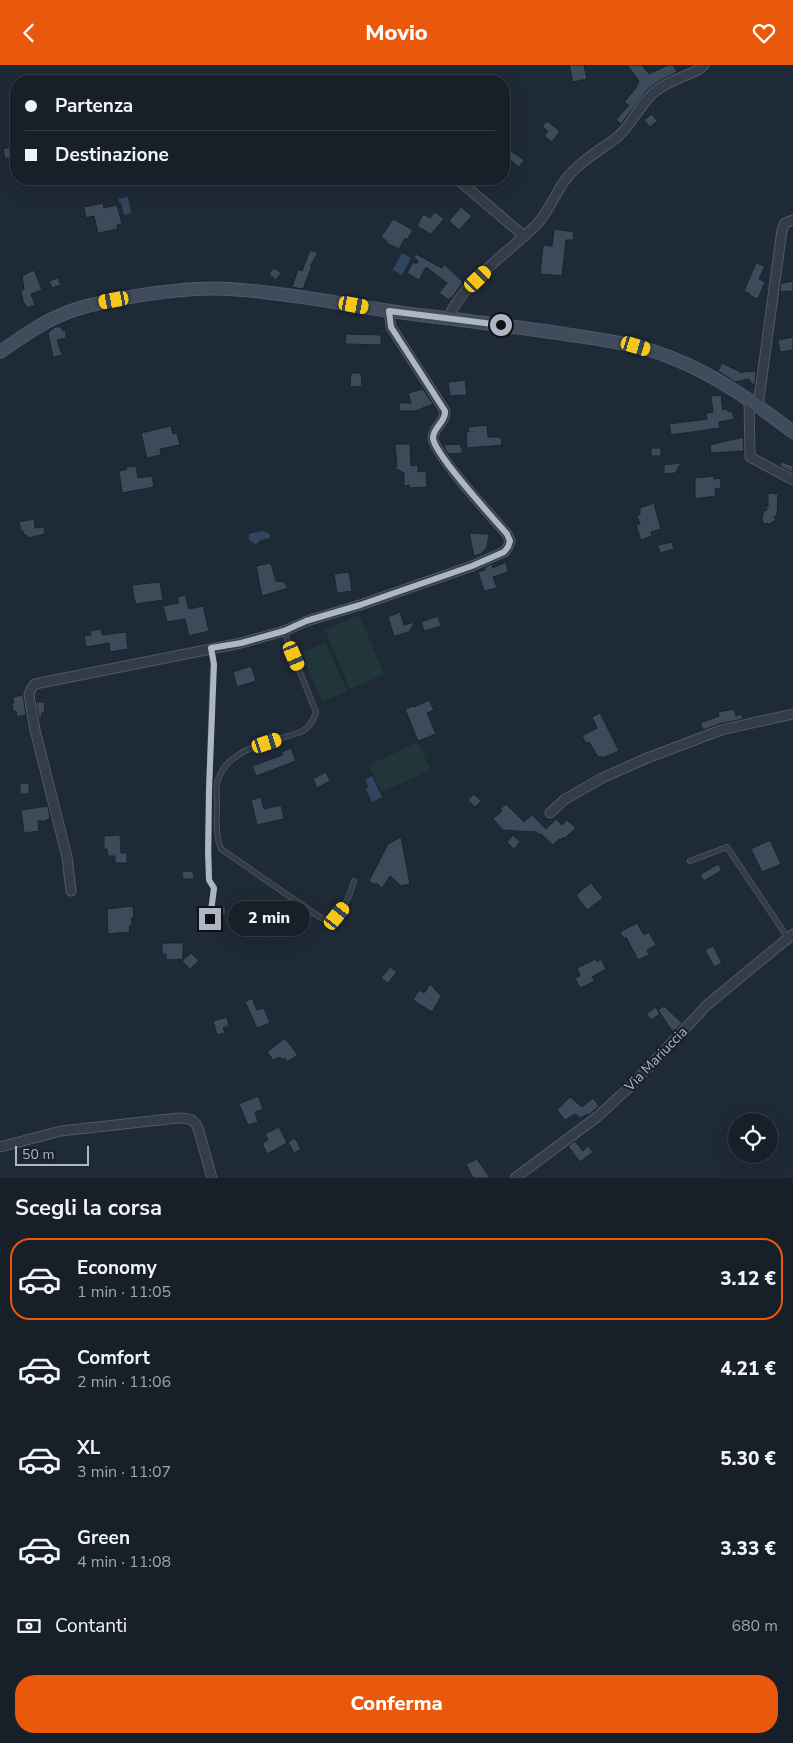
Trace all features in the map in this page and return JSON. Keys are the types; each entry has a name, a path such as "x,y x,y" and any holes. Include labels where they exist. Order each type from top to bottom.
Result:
{"main road":[{"path":"0,353 19,339 60,315 97,303 158,293 228,289 318,299 389,311 588,337 636,346 672,357 693,367 754,403 793,432"}],"street":[{"path":"448,318 458,299 542,218 551,206 563,183 573,172 596,151 617,138 659,89 698,70 704,65"},
{"path":"465,185 524,236"},
{"path":"793,220 784,223 782,230 754,403 750,457 793,480"},
{"path":"71,891 67,857 35,730 29,695 35,684 241,643 284,631 306,621 360,605 472,566 504,552 508,547 510,541 507,534 459,479 435,445 433,438 435,431 443,421 445,411 391,327 389,311"},
{"path":"550,813 564,800 602,778 645,759 721,730 793,714"},
{"name":"Via Mariuccia","path":"515,1178 597,1117 635,1082 707,1005 791,936"},
{"path":"0,1147 61,1131 188,1118 195,1122 198,1128 212,1178"}],"lane":[{"path":"284,631 316,712 308,728 301,732 240,753 230,761 217,784 216,836 221,849 321,918 330,921 337,916 347,903 354,881"},
{"path":"210,919 214,888 209,880 208,852 214,664 211,648"},
{"path":"690,861 727,847 791,936"}],"green space":[{"path":"359,615 384,674 350,689 325,630"},
{"path":"325,642 347,691 323,702 301,653"},
{"path":"418,742 431,770 382,792 369,765"}],"water":[{"path":"128,197 131,213 124,215 121,202 118,199"},
{"path":"402,253 411,258 402,275 393,270"},
{"path":"262,531 270,534 270,538 261,540 256,544 249,540 249,534"},
{"path":"372,776 382,797 372,802 366,789 369,788 365,780"}],"building":[{"path":"569,65 584,65 587,79 573,82"},
{"path":"627,65 642,65 649,74 668,65 673,65 677,72 647,90 621,124 616,120 629,105 624,102 636,88 639,81"},
{"path":"652,114 657,121 650,127 644,120"},
{"path":"547,121 560,131 552,142 544,136 548,131 542,127"},
{"path":"10,147 10,165 8,158 5,159 3,149"},
{"path":"510,150 524,160 519,167 510,160"},
{"path":"103,203 104,208 117,205 122,224 117,225 118,229 98,233 94,216 86,218 84,207"},
{"path":"461,207 472,216 459,230 449,221"},
{"path":"435,212 444,219 431,234 417,226 423,214 430,218"},
{"path":"393,219 413,230 407,240 405,238 399,249 386,243 387,241 381,237"},
{"path":"554,229 574,232 573,240 566,240 562,276 540,274 543,245 552,246"},
{"path":"310,250 318,253 310,266 312,266 303,289 292,287 298,269 302,271"},
{"path":"416,254 442,268 444,264 463,282 452,298 449,300 439,293 447,283 426,267 419,280 407,273 413,262 416,264 418,261 414,257"},
{"path":"756,263 765,266 759,279 765,282 758,299 744,291"},
{"path":"274,268 281,273 276,280 269,274"},
{"path":"34,270 42,290 31,294 35,305 27,308 21,291 24,289 22,276"},
{"path":"58,278 61,285 52,288 49,281"},
{"path":"793,281 793,291 780,292 781,283"},
{"path":"55,327 61,327 63,331 66,330 66,338 57,340 62,355 53,357 48,333"},
{"path":"346,334 381,335 381,345 345,344"},
{"path":"793,337 793,350 780,352 778,340"},
{"path":"722,363 742,373 756,371 755,385 749,379 735,382 718,371"},
{"path":"351,373 361,373 362,386 350,387"},
{"path":"465,380 467,395 450,396 448,382"},
{"path":"423,389 433,404 415,411 400,411 399,403 411,403 408,393"},
{"path":"721,395 723,410 732,411 734,419 719,422 720,428 671,435 669,424 707,419 706,413 713,412 711,396"},
{"path":"487,425 488,437 501,437 502,445 467,448 466,432 469,432 468,427"},
{"path":"171,426 173,434 177,433 180,445 160,449 161,455 147,458 141,433"},
{"path":"743,437 744,451 711,453 710,445"},
{"path":"395,444 410,444 411,466 418,465 418,472 426,471 427,487 410,488 409,485 404,486 404,473 395,468 397,466"},
{"path":"460,444 463,453 448,454 443,445"},
{"path":"651,448 661,448 661,456 651,456"},
{"path":"782,462 793,466 793,473 780,466"},
{"path":"681,463 675,473 664,474 664,465"},
{"path":"136,466 138,478 152,476 154,487 122,493 119,471 127,469 126,467"},
{"path":"714,476 714,479 720,478 721,488 715,489 716,496 695,499 695,478"},
{"path":"768,493 778,494 777,515 774,517 776,520 768,525 768,523 764,524 761,517 763,517 763,512 767,510 766,504 768,507"},
{"path":"654,503 661,529 651,532 652,536 641,540 636,525 640,524 637,516 640,514 640,508"},
{"path":"34,519 35,528 44,527 45,534 27,538 27,535 24,535 23,531 21,531 19,522"},
{"path":"469,533 489,534 487,547 481,554 474,556"},
{"path":"672,542 674,549 660,553 658,545"},
{"path":"506,562 508,572 493,577 497,588 484,591 478,572 485,570 484,568 492,564 493,568"},
{"path":"271,563 276,581 284,582 288,588 262,596 256,566"},
{"path":"349,572 352,591 337,593 334,574"},
{"path":"160,582 163,600 136,604 132,585"},
{"path":"185,595 189,609 203,606 209,631 189,636 185,619 167,622 163,606 179,603 177,597"},
{"path":"400,612 404,625 415,622 409,632 394,636 388,617"},
{"path":"438,616 441,626 424,631 421,622"},
{"path":"101,629 102,635 126,632 128,649 110,652 109,643 86,647 84,636 91,635 90,631"},
{"path":"251,666 256,681 237,687 233,672"},
{"path":"23,695 26,715 17,717 16,711 13,712 13,697"},
{"path":"429,700 434,710 427,713 436,734 418,741 405,709"},
{"path":"36,702 45,702 44,713 42,713 40,722"},
{"path":"734,709 736,716 741,714 743,719 719,724 703,730 700,723 719,716 718,712"},
{"path":"600,713 619,751 602,758 601,756 598,757 589,742 586,743 582,736 597,728 592,717"},
{"path":"291,748 296,761 256,776 252,766 283,755 282,752"},
{"path":"326,772 330,781 317,788 313,779"},
{"path":"20,783 29,783 29,794 20,794"},
{"path":"474,794 481,801 475,807 468,800"},
{"path":"261,797 264,809 281,805 284,819 257,825 251,800"},
{"path":"506,804 524,822 532,815 546,829 556,819 562,825 567,820 576,828 565,838 559,839 553,845 541,834 534,831 503,830 493,819 502,811 500,809"},
{"path":"48,806 50,818 45,821 38,821 39,831 24,833 21,810"},
{"path":"120,835 121,853 127,853 127,863 115,863 115,856 108,856 107,849 104,849 104,836"},
{"path":"513,835 520,842 514,849 507,842"},
{"path":"401,837 410,884 401,886 390,876 382,888 376,883 375,885 369,881 388,844"},
{"path":"770,840 781,864 762,872 751,849"},
{"path":"718,864 722,870 704,881 700,875"},
{"path":"193,871 194,879 183,879 182,872"},
{"path":"591,883 603,898 587,910 576,895"},
{"path":"243,902 261,916 254,925 250,923 243,932 229,920"},
{"path":"133,906 134,918 131,918 132,926 129,926 130,932 108,934 107,909"},
{"path":"225,906 226,914 216,915 216,907"},
{"path":"637,923 644,935 649,932 656,945 647,950 649,955 638,960 626,937 624,939 620,932"},
{"path":"162,943 183,943 183,959 166,960 166,954 162,954"},
{"path":"713,946 722,963 714,967 705,950"},
{"path":"191,953 199,961 190,969 182,961"},
{"path":"596,959 597,962 601,959 606,969 592,977 595,981 580,988 575,978 580,976 577,968"},
{"path":"390,967 397,972 388,983 381,978"},
{"path":"430,984 441,996 432,1012 413,1000 419,990 424,993"},
{"path":"252,998 257,1010 264,1008 270,1023 257,1028 245,1002"},
{"path":"664,1006 682,1023 673,1032 658,1010"},
{"path":"656,1007 660,1014 651,1020 646,1014"},
{"path":"227,1017 229,1026 223,1028 225,1033 217,1035 213,1021"},
{"path":"285,1038 298,1055 287,1062 285,1058 282,1060 280,1057 273,1060 267,1052"},
{"path":"258,1096 263,1109 255,1112 258,1122 248,1125 239,1104"},
{"path":"570,1097 582,1107 593,1098 599,1106 589,1115 587,1114 581,1118 575,1114 565,1120 557,1110"},
{"path":"279,1127 287,1143 267,1154 262,1143 268,1140 265,1134"},
{"path":"295,1138 301,1149 294,1153 288,1142"},
{"path":"575,1141 583,1151 588,1146 593,1152 580,1162 568,1146"},
{"path":"477,1159 490,1178 473,1178 466,1164"}],"route":[{"path":"210,919 214,888 209,880 208,852 214,664 211,648 241,643 284,631 306,621 360,605 472,566 504,552 510,541 507,534 459,479 435,445 433,438 435,431 446,416 445,411 391,327 389,311 501,325"}]}
